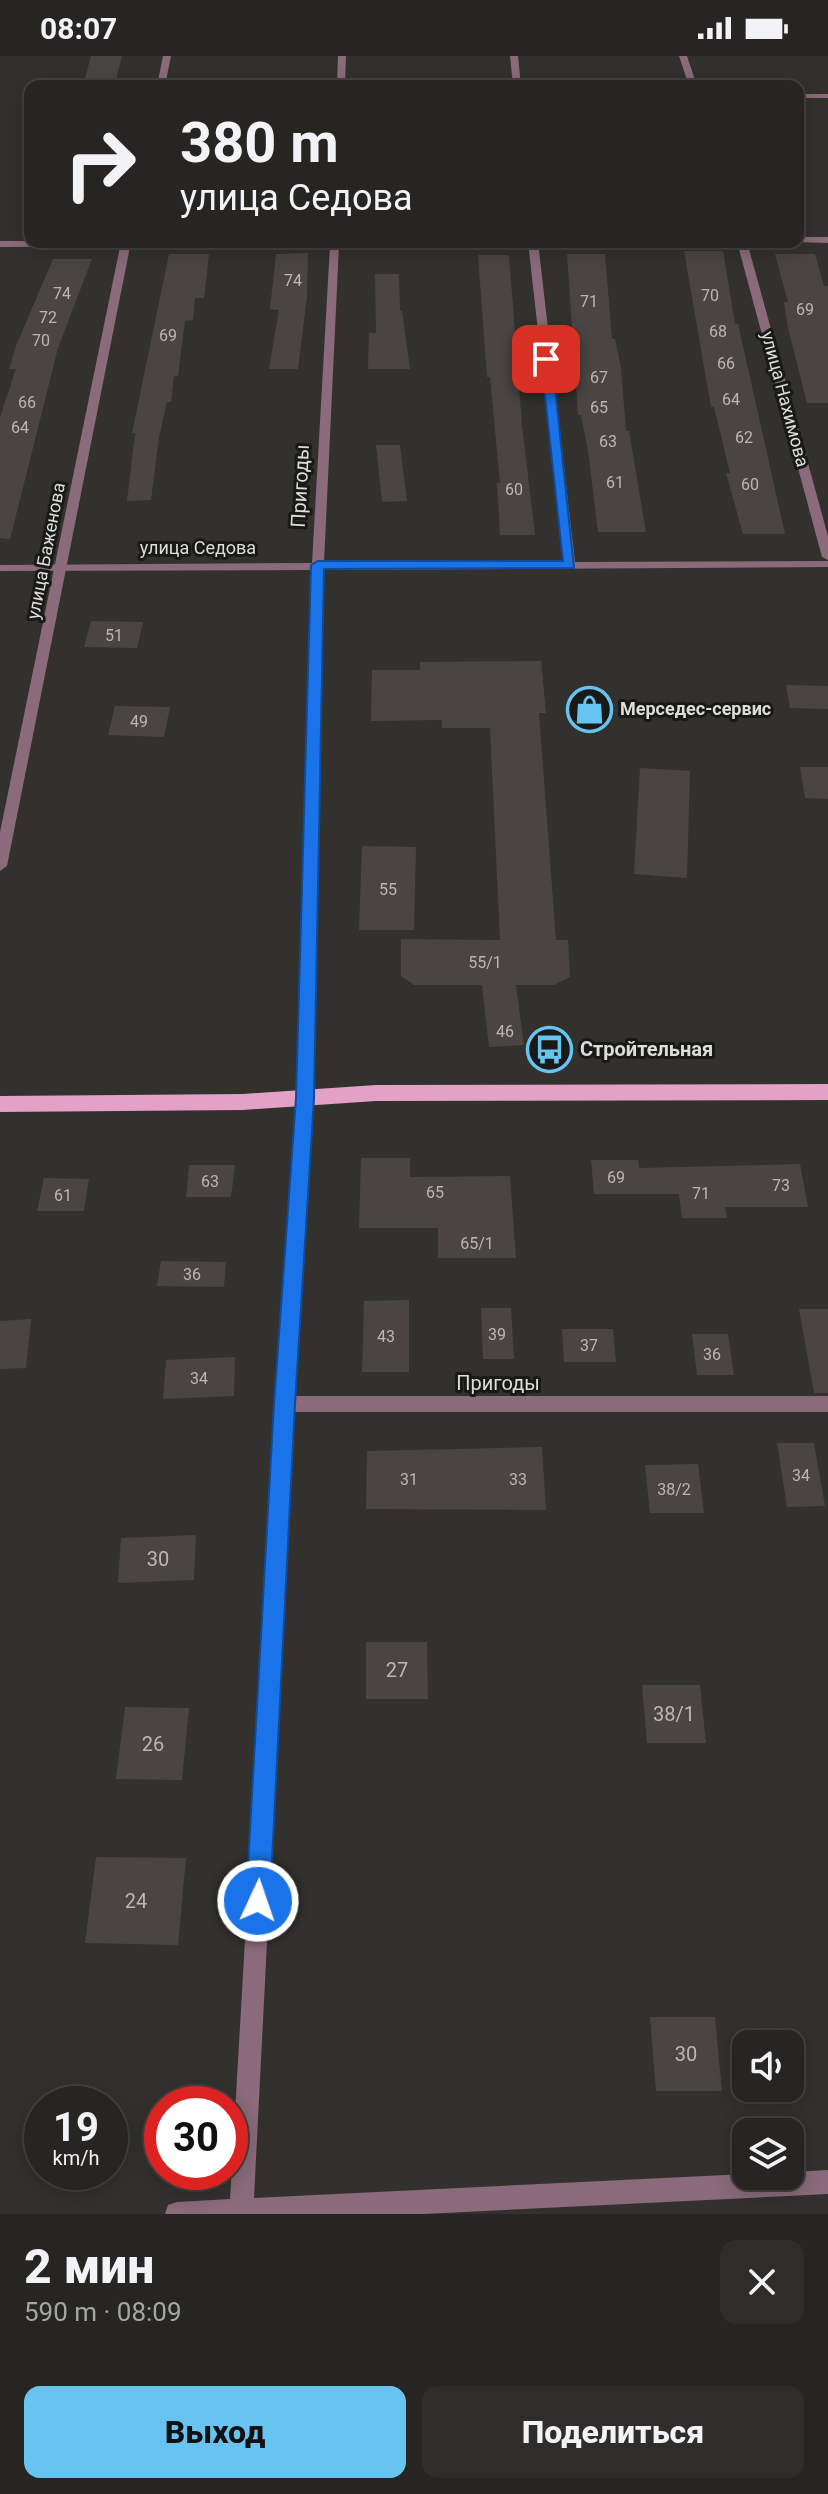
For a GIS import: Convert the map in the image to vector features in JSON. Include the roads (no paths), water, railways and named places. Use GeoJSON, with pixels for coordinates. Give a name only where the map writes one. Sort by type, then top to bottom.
{"type":"FeatureCollection","features":[{"type":"Feature","properties":{"kind":"main road"},"geometry":{"type":"LineString","coordinates":[[0,1104],[243,1102],[408,1093],[828,1094]]}},
{"type":"Feature","properties":{"kind":"street"},"geometry":{"type":"LineString","coordinates":[[162,80],[167,56]]}},
{"type":"Feature","properties":{"kind":"street"},"geometry":{"type":"LineString","coordinates":[[341,80],[342,56]]}},
{"type":"Feature","properties":{"kind":"street"},"geometry":{"type":"LineString","coordinates":[[514,56],[516,80]]}},
{"type":"Feature","properties":{"kind":"street"},"geometry":{"type":"LineString","coordinates":[[683,56],[691,80]]}},
{"type":"Feature","properties":{"kind":"street"},"geometry":{"type":"LineString","coordinates":[[804,96],[828,96]]}},
{"type":"Feature","properties":{"kind":"street"},"geometry":{"type":"LineString","coordinates":[[804,240],[828,240]]}},
{"type":"Feature","properties":{"kind":"street"},"geometry":{"type":"LineString","coordinates":[[0,244],[24,244]]}},
{"type":"Feature","properties":{"kind":"street","name":"улица Баженова"},"geometry":{"type":"LineString","coordinates":[[0,866],[125,248]]}},
{"type":"Feature","properties":{"kind":"street","name":"Пригоды"},"geometry":{"type":"LineString","coordinates":[[241,2213],[285,1404],[305,1098],[318,565],[335,248]]}},
{"type":"Feature","properties":{"kind":"street"},"geometry":{"type":"LineString","coordinates":[[534,248],[570,565]]}},
{"type":"Feature","properties":{"kind":"street","name":"улица Нахимова"},"geometry":{"type":"LineString","coordinates":[[744,248],[828,557]]}},
{"type":"Feature","properties":{"kind":"street","name":"улица Седова"},"geometry":{"type":"LineString","coordinates":[[0,568],[828,564]]}},
{"type":"Feature","properties":{"kind":"street"},"geometry":{"type":"LineString","coordinates":[[790,1092],[828,1086]]}},
{"type":"Feature","properties":{"kind":"street","name":"Пригоды"},"geometry":{"type":"LineString","coordinates":[[285,1404],[828,1404]]}},
{"type":"Feature","properties":{"kind":"street"},"geometry":{"type":"LineString","coordinates":[[177,2214],[828,2182]]}},
{"type":"Feature","properties":{"kind":"place","name":"Мерседес-сервис"},"geometry":{"type":"Point","coordinates":[589,709]}},
{"type":"Feature","properties":{"kind":"place","name":"Стройтельная"},"geometry":{"type":"Point","coordinates":[549,1049]}}]}
